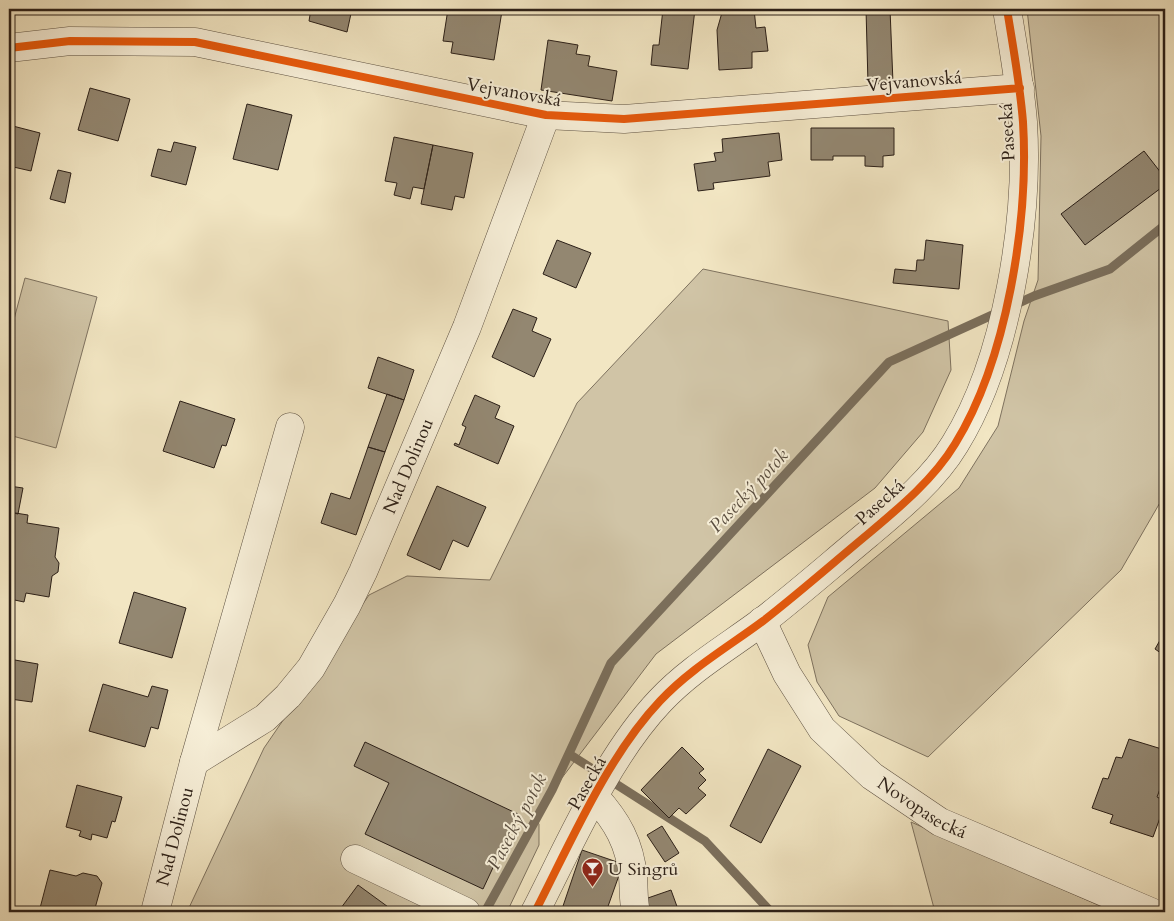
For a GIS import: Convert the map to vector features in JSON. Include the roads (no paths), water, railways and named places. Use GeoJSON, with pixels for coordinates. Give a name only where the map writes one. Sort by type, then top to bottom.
{"type":"FeatureCollection","features":[{"type":"Feature","properties":{"kind":"street","name":"Pasecká"},"geometry":{"type":"LineString","coordinates":[[535,912],[595,798],[640,726],[663,698],[680,680],[762,621],[871,531],[927,480],[942,463],[975,409],[989,374],[1005,315],[1021,216],[1024,170],[1020,88],[1007,9]]}},
{"type":"Feature","properties":{"kind":"street","name":"Vejvanovská"},"geometry":{"type":"LineString","coordinates":[[9,48],[70,41],[195,42],[546,115],[624,119],[1020,88]]}},
{"type":"Feature","properties":{"kind":"street","name":"Nad Dolinou"},"geometry":{"type":"LineString","coordinates":[[194,762],[265,718],[288,696],[310,668],[347,605],[364,572],[467,327],[546,115]]}},
{"type":"Feature","properties":{"kind":"street","name":"Nad Dolinou"},"geometry":{"type":"LineString","coordinates":[[155,912],[194,762],[290,427]]}},
{"type":"Feature","properties":{"kind":"street","name":"Novopasecká"},"geometry":{"type":"LineString","coordinates":[[762,621],[787,674],[822,729],[872,776],[940,822],[1151,912]]}},
{"type":"Feature","properties":{"kind":"street"},"geometry":{"type":"LineString","coordinates":[[595,798],[612,816],[626,841],[636,912]]}},
{"type":"Feature","properties":{"kind":"street"},"geometry":{"type":"LineString","coordinates":[[355,859],[466,912]]}},
{"type":"Feature","properties":{"kind":"waterway","name":"Pasecký potok"},"geometry":{"type":"LineString","coordinates":[[485,912],[552,790],[611,663],[889,362],[1034,296],[1110,269],[1165,225]]}},
{"type":"Feature","properties":{"kind":"waterway"},"geometry":{"type":"LineString","coordinates":[[569,754],[705,841],[771,912]]}},
{"type":"Feature","properties":{"kind":"place","name":"U Singrů"},"geometry":{"type":"Point","coordinates":[592,888]}}]}
